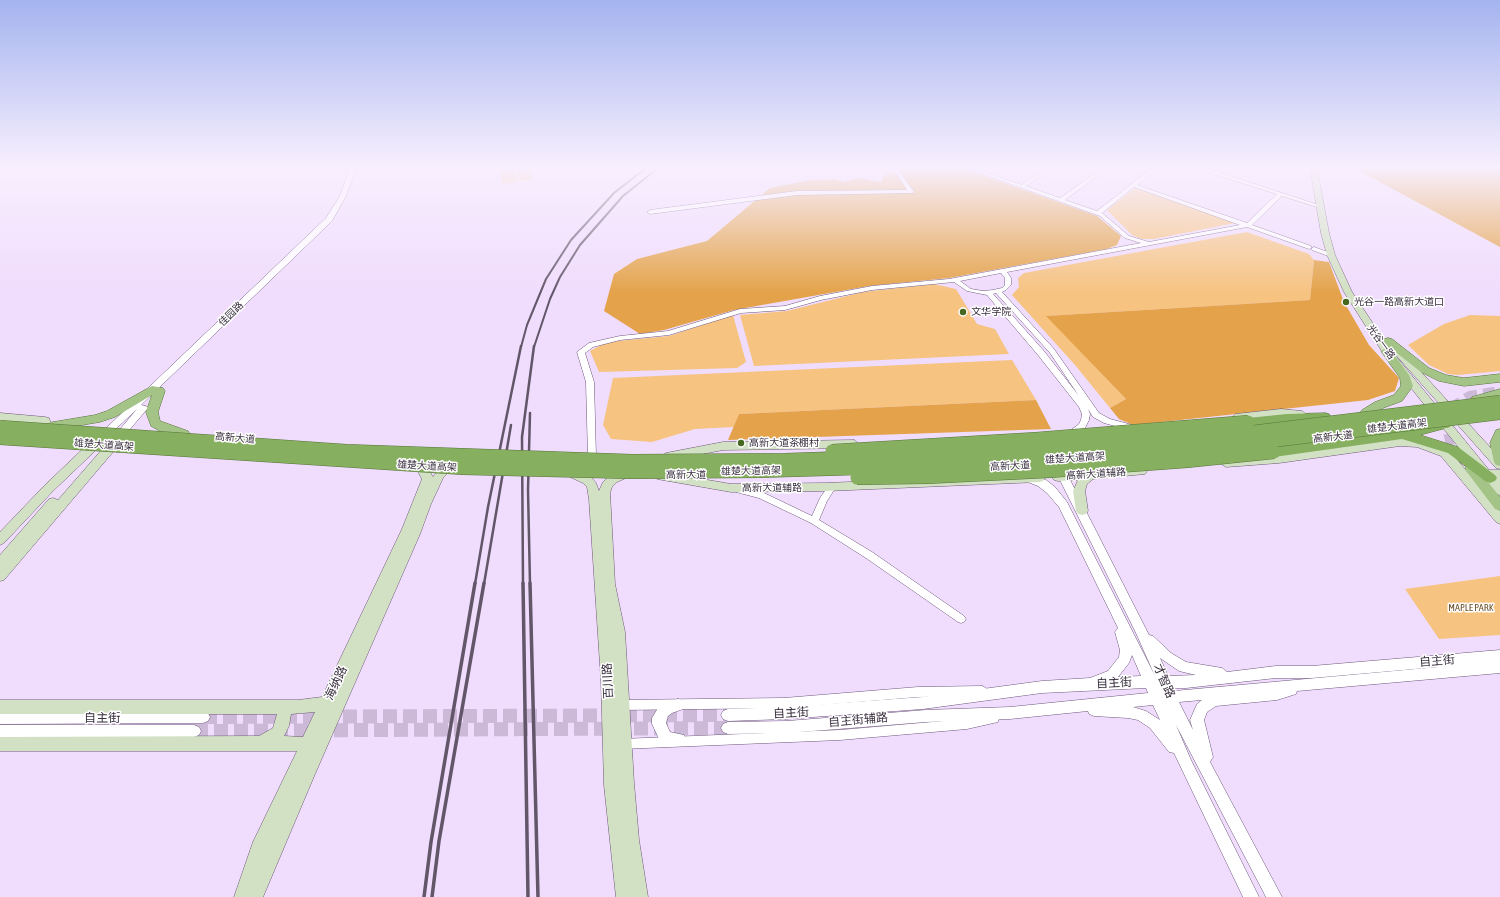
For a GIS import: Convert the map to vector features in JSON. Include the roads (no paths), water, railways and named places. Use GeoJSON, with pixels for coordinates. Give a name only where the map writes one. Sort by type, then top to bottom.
{"type":"FeatureCollection","features":[{"type":"Feature","properties":{"kind":"highway","name":"雄楚大道高架"},"geometry":{"type":"LineString","coordinates":[[0,425],[362,452],[580,460],[869,458],[1086,446],[1246,433],[1500,402]]}},
{"type":"Feature","properties":{"kind":"highway","name":"雄楚大道高架"},"geometry":{"type":"LineString","coordinates":[[0,438],[332,461],[463,468],[630,472],[759,471],[964,465],[1180,450],[1276,441],[1500,413]]}},
{"type":"Feature","properties":{"kind":"highway"},"geometry":{"type":"LineString","coordinates":[[682,460],[1036,439],[1287,418],[1325,417]]}},
{"type":"Feature","properties":{"kind":"highway"},"geometry":{"type":"LineString","coordinates":[[759,471],[825,477],[968,476],[1120,466],[1274,452],[1399,435],[1446,424]]}},
{"type":"Feature","properties":{"kind":"highway"},"geometry":{"type":"LineString","coordinates":[[1399,435],[1417,437],[1453,450],[1496,482]]}},
{"type":"Feature","properties":{"kind":"main road","name":"光谷一路"},"geometry":{"type":"LineString","coordinates":[[1320,210],[1331,255],[1348,292],[1387,346],[1416,371],[1500,465]]}},
{"type":"Feature","properties":{"kind":"main road","name":"光谷一路"},"geometry":{"type":"LineString","coordinates":[[1327,210],[1338,257],[1359,299],[1387,346],[1404,372],[1431,406],[1496,482]]}},
{"type":"Feature","properties":{"kind":"main road"},"geometry":{"type":"LineString","coordinates":[[1387,346],[1425,370],[1443,378],[1464,382],[1500,378]]}},
{"type":"Feature","properties":{"kind":"main road"},"geometry":{"type":"LineString","coordinates":[[1366,413],[1379,405],[1398,398],[1407,386],[1405,378],[1387,346]]}},
{"type":"Feature","properties":{"kind":"main road"},"geometry":{"type":"LineString","coordinates":[[1404,372],[1416,379],[1418,378],[1416,371]]}},
{"type":"Feature","properties":{"kind":"main road"},"geometry":{"type":"LineString","coordinates":[[0,417],[45,421],[47,427],[96,419],[111,414],[155,391]]}},
{"type":"Feature","properties":{"kind":"main road"},"geometry":{"type":"LineString","coordinates":[[155,391],[152,412],[155,423],[164,428],[184,434]]}},
{"type":"Feature","properties":{"kind":"main road","name":"高新大道"},"geometry":{"type":"LineString","coordinates":[[570,456],[662,458],[860,455],[1040,446],[1174,437],[1292,424],[1325,417],[1481,400],[1500,393]]}},
{"type":"Feature","properties":{"kind":"main road"},"geometry":{"type":"LineString","coordinates":[[662,458],[723,446],[964,439],[1133,428],[1281,413],[1325,417]]}},
{"type":"Feature","properties":{"kind":"main road","name":"高新大道"},"geometry":{"type":"LineString","coordinates":[[570,474],[659,475],[924,471],[1057,463],[1188,453],[1500,418]]}},
{"type":"Feature","properties":{"kind":"main road"},"geometry":{"type":"LineString","coordinates":[[1292,424],[1322,421],[1341,428],[1342,432],[1338,436]]}},
{"type":"Feature","properties":{"kind":"main road","name":"高新大道"},"geometry":{"type":"LineString","coordinates":[[0,425],[184,434],[239,438],[277,443],[469,453]]}},
{"type":"Feature","properties":{"kind":"main road"},"geometry":{"type":"LineString","coordinates":[[1500,433],[1496,443],[1500,462]]}},
{"type":"Feature","properties":{"kind":"main road"},"geometry":{"type":"LineString","coordinates":[[964,439],[1040,446]]}},
{"type":"Feature","properties":{"kind":"main road","name":"高新大道"},"geometry":{"type":"LineString","coordinates":[[0,442],[463,472]]}},
{"type":"Feature","properties":{"kind":"main road","name":"高新大道辅路"},"geometry":{"type":"LineString","coordinates":[[659,475],[731,488],[832,487],[1090,475],[1279,459],[1407,442],[1429,446],[1445,453],[1500,519]]}},
{"type":"Feature","properties":{"kind":"main road"},"geometry":{"type":"LineString","coordinates":[[266,460],[258,454],[258,450],[277,443]]}},
{"type":"Feature","properties":{"kind":"main road"},"geometry":{"type":"LineString","coordinates":[[0,540],[49,488],[91,448]]}},
{"type":"Feature","properties":{"kind":"main road"},"geometry":{"type":"LineString","coordinates":[[0,564],[86,466],[109,449]]}},
{"type":"Feature","properties":{"kind":"main road"},"geometry":{"type":"LineString","coordinates":[[0,576],[109,449]]}},
{"type":"Feature","properties":{"kind":"main road"},"geometry":{"type":"LineString","coordinates":[[1471,469],[1500,506]]}},
{"type":"Feature","properties":{"kind":"main road","name":"海纳路"},"geometry":{"type":"LineString","coordinates":[[333,703],[428,479],[423,470]]}},
{"type":"Feature","properties":{"kind":"main road","name":"海纳路"},"geometry":{"type":"LineString","coordinates":[[242,897],[259,848],[314,744],[414,534],[425,504],[439,476],[444,471]]}},
{"type":"Feature","properties":{"kind":"main road","name":"百川路"},"geometry":{"type":"LineString","coordinates":[[570,474],[586,480],[592,486],[595,498],[615,705],[617,744],[640,897]]}},
{"type":"Feature","properties":{"kind":"main road","name":"百川路"},"geometry":{"type":"LineString","coordinates":[[615,705],[618,632],[609,584],[604,493],[607,485],[613,479],[622,475]]}},
{"type":"Feature","properties":{"kind":"main road"},"geometry":{"type":"LineString","coordinates":[[1082,510],[1078,491],[1082,482],[1090,475]]}},
{"type":"Feature","properties":{"kind":"main road"},"geometry":{"type":"LineString","coordinates":[[0,707],[298,707],[333,703]]}},
{"type":"Feature","properties":{"kind":"main road"},"geometry":{"type":"LineString","coordinates":[[261,743],[278,733],[282,726],[284,713],[280,707]]}},
{"type":"Feature","properties":{"kind":"main road"},"geometry":{"type":"LineString","coordinates":[[0,744],[314,744]]}},
{"type":"Feature","properties":{"kind":"main road","name":"海纳路"},"geometry":{"type":"LineString","coordinates":[[256,897],[314,744]]}},
{"type":"Feature","properties":{"kind":"main road","name":"百川路"},"geometry":{"type":"LineString","coordinates":[[617,744],[612,785],[624,897]]}},
{"type":"Feature","properties":{"kind":"street","name":"佳园路"},"geometry":{"type":"LineString","coordinates":[[109,449],[155,391],[329,219],[335,210]]}},
{"type":"Feature","properties":{"kind":"street","name":"佳园路"},"geometry":{"type":"LineString","coordinates":[[91,448],[155,391],[338,214],[340,210]]}},
{"type":"Feature","properties":{"kind":"street"},"geometry":{"type":"LineString","coordinates":[[650,212],[667,210]]}},
{"type":"Feature","properties":{"kind":"street"},"geometry":{"type":"LineString","coordinates":[[1089,210],[1102,215],[1127,237],[1150,243]]}},
{"type":"Feature","properties":{"kind":"street"},"geometry":{"type":"LineString","coordinates":[[1098,213],[1102,210]]}},
{"type":"Feature","properties":{"kind":"street"},"geometry":{"type":"LineString","coordinates":[[1204,210],[1331,255]]}},
{"type":"Feature","properties":{"kind":"street"},"geometry":{"type":"LineString","coordinates":[[592,457],[590,382],[581,352],[591,344],[620,338],[670,333],[740,311],[785,308],[820,298],[872,288],[955,280],[1248,225],[1264,210]]}},
{"type":"Feature","properties":{"kind":"street"},"geometry":{"type":"LineString","coordinates":[[1121,249],[1127,237]]}},
{"type":"Feature","properties":{"kind":"street"},"geometry":{"type":"LineString","coordinates":[[955,280],[969,290],[989,293],[1006,287],[1009,282],[1003,271]]}},
{"type":"Feature","properties":{"kind":"street"},"geometry":{"type":"LineString","coordinates":[[998,291],[1052,351],[1096,415],[1107,421],[1133,428]]}},
{"type":"Feature","properties":{"kind":"street"},"geometry":{"type":"LineString","coordinates":[[989,293],[1083,406],[1086,414],[1085,420],[1082,426],[1074,432]]}},
{"type":"Feature","properties":{"kind":"street","name":"才智路"},"geometry":{"type":"LineString","coordinates":[[1057,463],[1082,510],[1142,632],[1164,682],[1164,697],[1186,765],[1251,897]]}},
{"type":"Feature","properties":{"kind":"street","name":"才智路"},"geometry":{"type":"LineString","coordinates":[[1029,478],[1042,484],[1059,499],[1150,682],[1164,697],[1181,720],[1210,773],[1251,856],[1274,897]]}},
{"type":"Feature","properties":{"kind":"street"},"geometry":{"type":"LineString","coordinates":[[814,521],[823,500],[832,487]]}},
{"type":"Feature","properties":{"kind":"street"},"geometry":{"type":"LineString","coordinates":[[731,488],[761,495],[814,521],[869,555],[962,619]]}},
{"type":"Feature","properties":{"kind":"street"},"geometry":{"type":"LineString","coordinates":[[1083,685],[1112,675],[1125,659],[1126,650],[1116,613]]}},
{"type":"Feature","properties":{"kind":"street"},"geometry":{"type":"LineString","coordinates":[[1142,632],[1158,650],[1183,667],[1236,676]]}},
{"type":"Feature","properties":{"kind":"street","name":"自主街"},"geometry":{"type":"LineString","coordinates":[[1500,656],[1312,672],[1276,672],[1186,682],[1083,685],[1003,692],[961,699],[923,703],[785,714],[728,722],[794,726],[926,716],[1010,714],[1164,697],[1500,667]]}},
{"type":"Feature","properties":{"kind":"street"},"geometry":{"type":"LineString","coordinates":[[1210,773],[1197,720],[1202,708],[1213,700],[1277,694],[1320,683]]}},
{"type":"Feature","properties":{"kind":"street"},"geometry":{"type":"LineString","coordinates":[[615,705],[784,703],[958,690],[1003,692]]}},
{"type":"Feature","properties":{"kind":"street"},"geometry":{"type":"LineString","coordinates":[[678,705],[668,708],[663,712],[659,718],[659,724],[666,738],[679,740]]}},
{"type":"Feature","properties":{"kind":"street"},"geometry":{"type":"LineString","coordinates":[[1066,709],[1128,712],[1141,716],[1155,724],[1164,733],[1186,765]]}},
{"type":"Feature","properties":{"kind":"street","name":"自主街辅路"},"geometry":{"type":"LineString","coordinates":[[617,744],[679,740],[796,738],[967,724],[1010,714]]}},
{"type":"Feature","properties":{"kind":"street","name":"自主街"},"geometry":{"type":"LineString","coordinates":[[0,718],[203,717]]}},
{"type":"Feature","properties":{"kind":"street","name":"自主街"},"geometry":{"type":"LineString","coordinates":[[0,731],[194,731]]}},
{"type":"Feature","properties":{"kind":"tunnel"},"geometry":{"type":"LineString","coordinates":[[1464,459],[1451,440],[1448,428],[1449,418],[1454,407],[1470,397],[1500,392]]}},
{"type":"Feature","properties":{"kind":"tunnel"},"geometry":{"type":"LineString","coordinates":[[203,717],[728,715]]}},
{"type":"Feature","properties":{"kind":"tunnel"},"geometry":{"type":"LineString","coordinates":[[194,731],[728,728]]}},
{"type":"Feature","properties":{"kind":"railway"},"geometry":{"type":"LineString","coordinates":[[521,347],[527,325],[546,279],[571,240],[599,210]]}},
{"type":"Feature","properties":{"kind":"railway"},"geometry":{"type":"LineString","coordinates":[[534,347],[550,299],[560,277],[580,245],[611,210]]}},
{"type":"Feature","properties":{"kind":"railway"},"geometry":{"type":"LineString","coordinates":[[475,584],[488,507],[521,346]]}},
{"type":"Feature","properties":{"kind":"railway"},"geometry":{"type":"LineString","coordinates":[[523,584],[522,437],[534,346]]}},
{"type":"Feature","properties":{"kind":"railway"},"geometry":{"type":"LineString","coordinates":[[530,413],[528,490],[530,584]]}},
{"type":"Feature","properties":{"kind":"railway"},"geometry":{"type":"LineString","coordinates":[[484,584],[511,425]]}},
{"type":"Feature","properties":{"kind":"railway"},"geometry":{"type":"LineString","coordinates":[[424,897],[431,842],[475,583]]}},
{"type":"Feature","properties":{"kind":"railway"},"geometry":{"type":"LineString","coordinates":[[432,897],[439,841],[484,583]]}},
{"type":"Feature","properties":{"kind":"railway"},"geometry":{"type":"LineString","coordinates":[[523,583],[528,897]]}},
{"type":"Feature","properties":{"kind":"railway"},"geometry":{"type":"LineString","coordinates":[[530,583],[538,897]]}},
{"type":"Feature","properties":{"kind":"place","name":"光谷一路高新大道口"},"geometry":{"type":"Point","coordinates":[1346,302]}},
{"type":"Feature","properties":{"kind":"place","name":"文华学院"},"geometry":{"type":"Point","coordinates":[963,312]}},
{"type":"Feature","properties":{"kind":"place","name":"高新大道茶棚村"},"geometry":{"type":"Point","coordinates":[741,443]}},
{"type":"Feature","properties":{"kind":"park label","name":"MAPLE PARK"},"geometry":{"type":"Point","coordinates":[1471,608]}}]}
